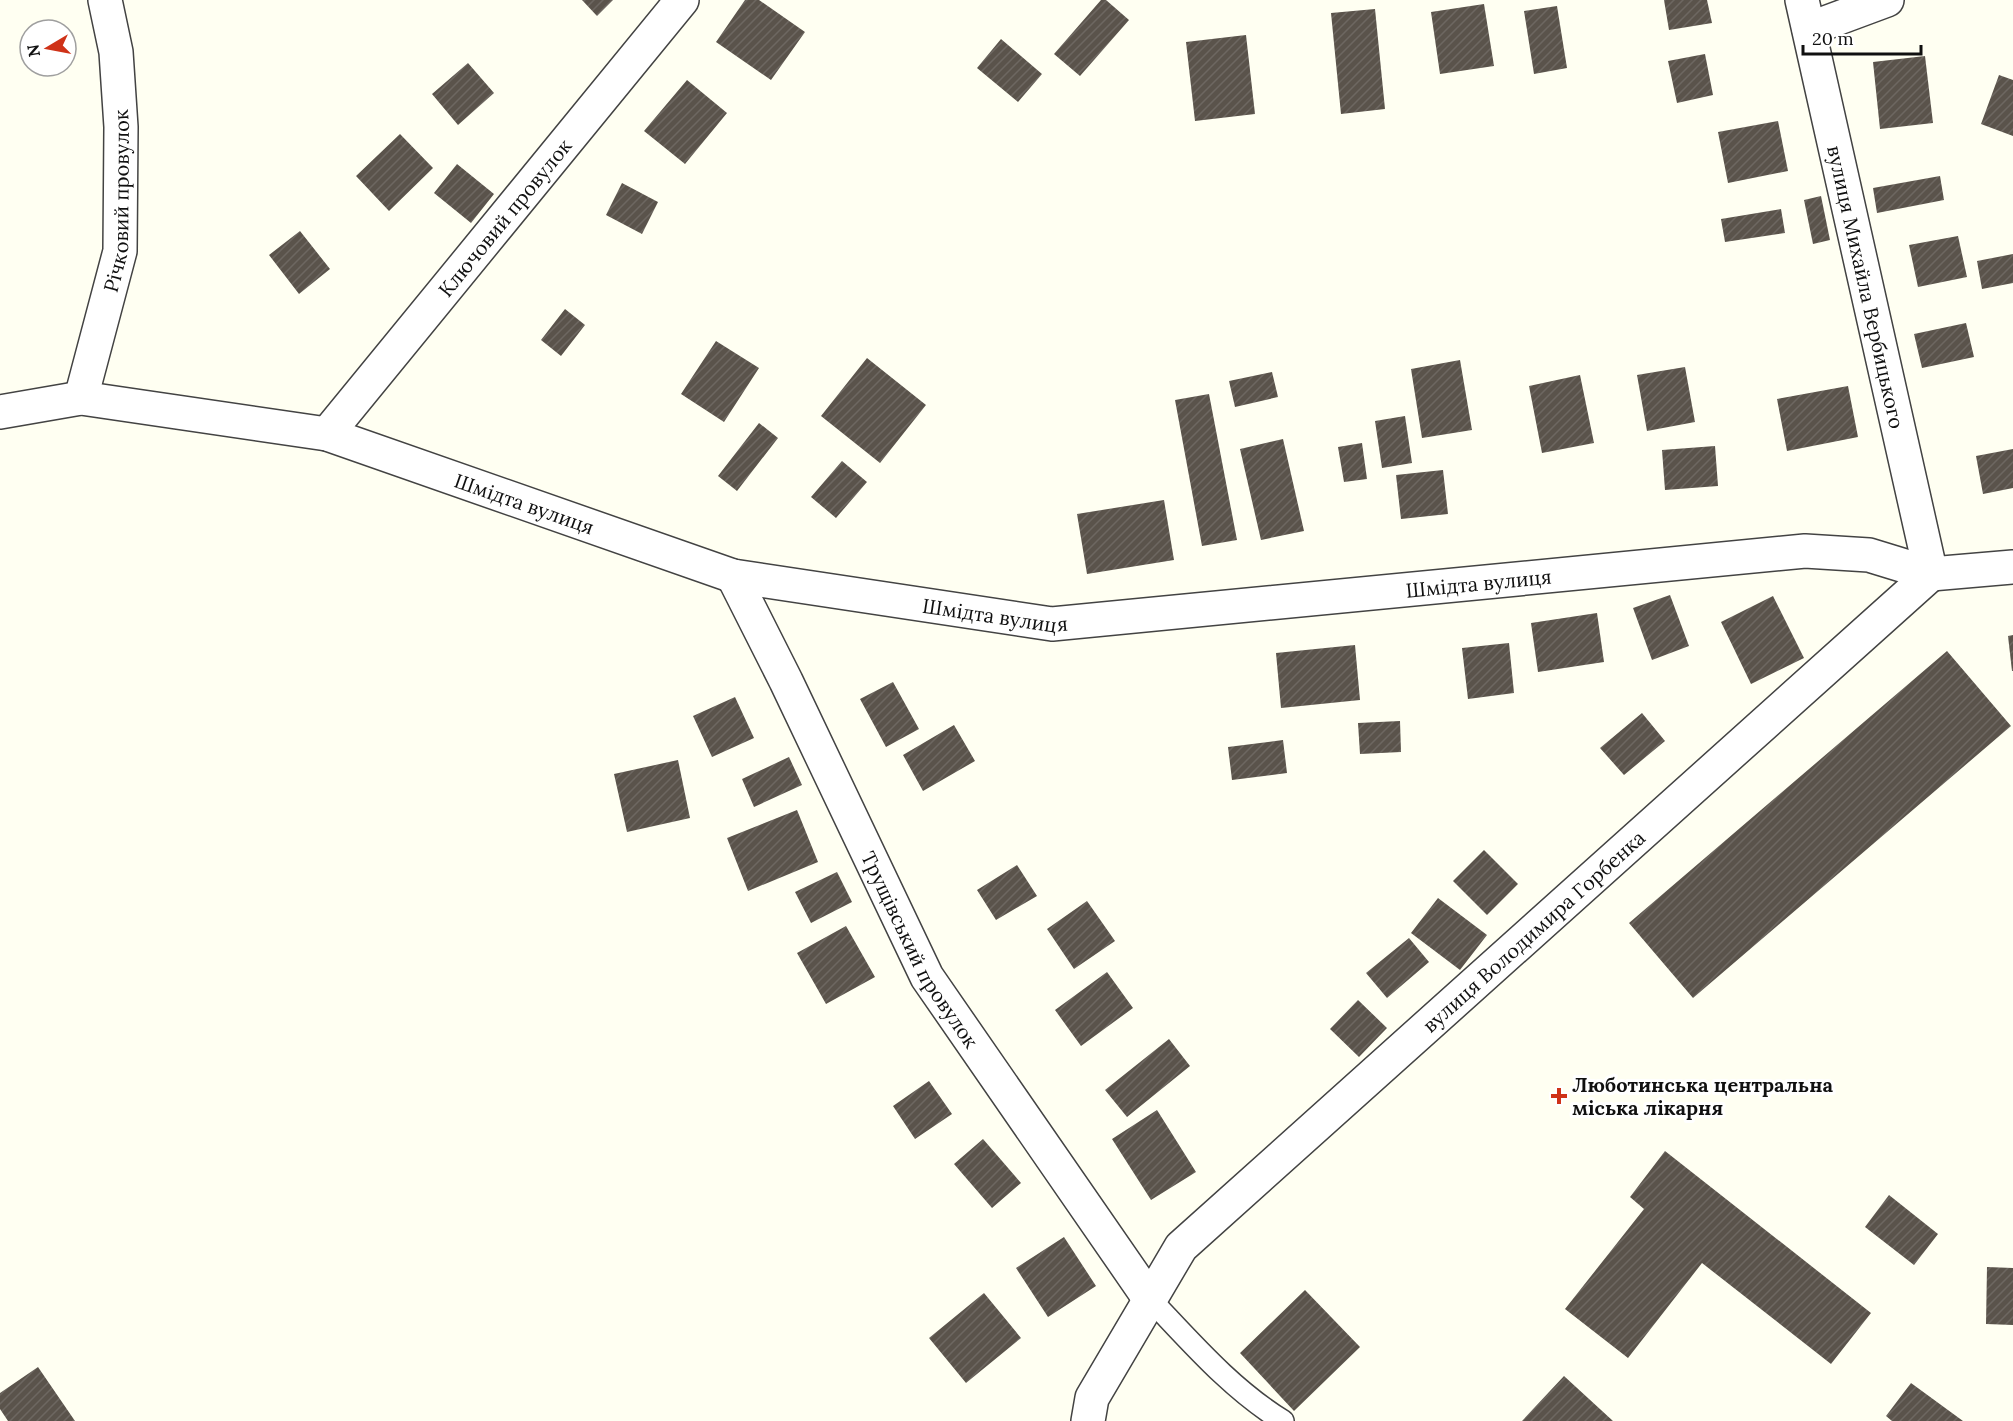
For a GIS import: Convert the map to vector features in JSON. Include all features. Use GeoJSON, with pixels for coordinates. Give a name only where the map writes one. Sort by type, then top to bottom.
{"type":"FeatureCollection","features":[{"type":"Feature","properties":{"kind":"street","name":"Річковий провулок"},"geometry":{"type":"LineString","coordinates":[[81,398],[120,251],[122,127],[116,52],[105,0]]}},
{"type":"Feature","properties":{"kind":"street","name":"Ключовий провулок"},"geometry":{"type":"LineString","coordinates":[[327,434],[682,0]]}},
{"type":"Feature","properties":{"kind":"street"},"geometry":{"type":"LineString","coordinates":[[1805,15],[1887,0]]}},
{"type":"Feature","properties":{"kind":"street","name":"вулиця Михайла Вербицького"},"geometry":{"type":"LineString","coordinates":[[1805,15],[1931,574]]}},
{"type":"Feature","properties":{"kind":"street","name":"Шмідта вулиця"},"geometry":{"type":"LineString","coordinates":[[0,412],[81,398],[327,434],[733,576],[1052,624],[1805,551],[1869,555],[1931,574],[2013,567]]}},
{"type":"Feature","properties":{"kind":"street","name":"вулиця Володимира Горбенка"},"geometry":{"type":"LineString","coordinates":[[1088,1421],[1092,1398],[1181,1247],[1931,574]]}},
{"type":"Feature","properties":{"kind":"street","name":"Трущівський провулок"},"geometry":{"type":"LineString","coordinates":[[733,576],[791,691],[927,977],[1149,1298]]}},
{"type":"Feature","properties":{"kind":"lane"},"geometry":{"type":"LineString","coordinates":[[1149,1298],[1208,1360],[1266,1415],[1283,1421]]}},
{"type":"Feature","properties":{"kind":"building"},"geometry":{"type":"Polygon","coordinates":[[[582,0],[613,0],[597,16],[582,0]]]}},
{"type":"Feature","properties":{"kind":"building"},"geometry":{"type":"Polygon","coordinates":[[[745,0],[759,0],[805,32],[771,80],[716,42],[745,0]]]}},
{"type":"Feature","properties":{"kind":"building"},"geometry":{"type":"Polygon","coordinates":[[[1101,0],[1106,0],[1129,20],[1080,76],[1054,54],[1101,0]]]}},
{"type":"Feature","properties":{"kind":"building"},"geometry":{"type":"Polygon","coordinates":[[[1664,0],[1707,0],[1712,23],[1669,30],[1664,0]]]}},
{"type":"Feature","properties":{"kind":"building"},"geometry":{"type":"Polygon","coordinates":[[[1484,4],[1494,66],[1440,74],[1431,12],[1484,4]]]}},
{"type":"Feature","properties":{"kind":"building"},"geometry":{"type":"Polygon","coordinates":[[[1557,6],[1567,68],[1534,74],[1524,11],[1557,6]]]}},
{"type":"Feature","properties":{"kind":"building"},"geometry":{"type":"Polygon","coordinates":[[[1375,9],[1385,109],[1341,114],[1331,13],[1375,9]]]}},
{"type":"Feature","properties":{"kind":"building"},"geometry":{"type":"Polygon","coordinates":[[[1246,35],[1255,114],[1195,121],[1186,42],[1246,35]]]}},
{"type":"Feature","properties":{"kind":"building"},"geometry":{"type":"Polygon","coordinates":[[[1001,39],[1042,74],[1018,102],[977,68],[1001,39]]]}},
{"type":"Feature","properties":{"kind":"building"},"geometry":{"type":"Polygon","coordinates":[[[1705,54],[1713,95],[1677,103],[1668,61],[1705,54]]]}},
{"type":"Feature","properties":{"kind":"building"},"geometry":{"type":"Polygon","coordinates":[[[1925,56],[1933,123],[1880,129],[1873,62],[1925,56]]]}},
{"type":"Feature","properties":{"kind":"building"},"geometry":{"type":"Polygon","coordinates":[[[468,63],[494,93],[458,125],[432,94],[468,63]]]}},
{"type":"Feature","properties":{"kind":"building"},"geometry":{"type":"Polygon","coordinates":[[[1999,75],[2013,80],[2013,136],[1981,124],[1999,75]]]}},
{"type":"Feature","properties":{"kind":"building"},"geometry":{"type":"Polygon","coordinates":[[[687,80],[727,113],[685,164],[644,131],[687,80]]]}},
{"type":"Feature","properties":{"kind":"building"},"geometry":{"type":"Polygon","coordinates":[[[1778,121],[1788,171],[1728,183],[1718,132],[1778,121]]]}},
{"type":"Feature","properties":{"kind":"building"},"geometry":{"type":"Polygon","coordinates":[[[400,134],[433,168],[389,211],[356,176],[400,134]]]}},
{"type":"Feature","properties":{"kind":"building"},"geometry":{"type":"Polygon","coordinates":[[[457,164],[494,194],[471,223],[434,193],[457,164]]]}},
{"type":"Feature","properties":{"kind":"building"},"geometry":{"type":"Polygon","coordinates":[[[1940,176],[1944,200],[1877,213],[1873,188],[1940,176]]]}},
{"type":"Feature","properties":{"kind":"building"},"geometry":{"type":"Polygon","coordinates":[[[622,183],[658,202],[642,234],[606,215],[622,183]]]}},
{"type":"Feature","properties":{"kind":"building"},"geometry":{"type":"Polygon","coordinates":[[[1821,196],[1830,240],[1813,244],[1804,200],[1821,196]]]}},
{"type":"Feature","properties":{"kind":"building"},"geometry":{"type":"Polygon","coordinates":[[[1781,209],[1785,233],[1725,242],[1721,219],[1781,209]]]}},
{"type":"Feature","properties":{"kind":"building"},"geometry":{"type":"Polygon","coordinates":[[[300,231],[330,269],[299,294],[269,255],[300,231]]]}},
{"type":"Feature","properties":{"kind":"building"},"geometry":{"type":"Polygon","coordinates":[[[1958,236],[1967,277],[1918,287],[1909,245],[1958,236]]]}},
{"type":"Feature","properties":{"kind":"building"},"geometry":{"type":"Polygon","coordinates":[[[2013,254],[2013,283],[1982,289],[1977,261],[2013,254]]]}},
{"type":"Feature","properties":{"kind":"building"},"geometry":{"type":"Polygon","coordinates":[[[565,309],[585,325],[561,356],[541,340],[565,309]]]}},
{"type":"Feature","properties":{"kind":"building"},"geometry":{"type":"Polygon","coordinates":[[[1966,323],[1974,357],[1922,368],[1914,334],[1966,323]]]}},
{"type":"Feature","properties":{"kind":"building"},"geometry":{"type":"Polygon","coordinates":[[[716,341],[759,368],[724,422],[681,394],[716,341]]]}},
{"type":"Feature","properties":{"kind":"building"},"geometry":{"type":"Polygon","coordinates":[[[867,358],[926,405],[880,463],[821,416],[867,358]]]}},
{"type":"Feature","properties":{"kind":"building"},"geometry":{"type":"Polygon","coordinates":[[[1460,360],[1472,430],[1422,438],[1411,369],[1460,360]]]}},
{"type":"Feature","properties":{"kind":"building"},"geometry":{"type":"Polygon","coordinates":[[[1685,367],[1695,422],[1647,431],[1637,375],[1685,367]]]}},
{"type":"Feature","properties":{"kind":"building"},"geometry":{"type":"Polygon","coordinates":[[[1272,372],[1278,397],[1235,407],[1229,381],[1272,372]]]}},
{"type":"Feature","properties":{"kind":"building"},"geometry":{"type":"Polygon","coordinates":[[[1580,375],[1594,443],[1542,453],[1529,386],[1580,375]]]}},
{"type":"Feature","properties":{"kind":"building"},"geometry":{"type":"Polygon","coordinates":[[[1848,386],[1858,437],[1787,451],[1777,399],[1848,386]]]}},
{"type":"Feature","properties":{"kind":"building"},"geometry":{"type":"Polygon","coordinates":[[[1209,394],[1237,540],[1202,546],[1175,400],[1209,394]]]}},
{"type":"Feature","properties":{"kind":"building"},"geometry":{"type":"Polygon","coordinates":[[[1405,416],[1412,463],[1382,468],[1375,421],[1405,416]]]}},
{"type":"Feature","properties":{"kind":"building"},"geometry":{"type":"Polygon","coordinates":[[[759,423],[778,438],[737,491],[718,476],[759,423]]]}},
{"type":"Feature","properties":{"kind":"building"},"geometry":{"type":"Polygon","coordinates":[[[1283,439],[1304,531],[1261,540],[1240,449],[1283,439]]]}},
{"type":"Feature","properties":{"kind":"building"},"geometry":{"type":"Polygon","coordinates":[[[1362,443],[1367,479],[1344,482],[1338,447],[1362,443]]]}},
{"type":"Feature","properties":{"kind":"building"},"geometry":{"type":"Polygon","coordinates":[[[1715,446],[1718,486],[1665,490],[1662,450],[1715,446]]]}},
{"type":"Feature","properties":{"kind":"building"},"geometry":{"type":"Polygon","coordinates":[[[2013,449],[2013,488],[1983,494],[1976,456],[2013,449]]]}},
{"type":"Feature","properties":{"kind":"building"},"geometry":{"type":"Polygon","coordinates":[[[842,461],[867,482],[836,518],[811,497],[842,461]]]}},
{"type":"Feature","properties":{"kind":"building"},"geometry":{"type":"Polygon","coordinates":[[[1443,470],[1448,514],[1401,519],[1396,475],[1443,470]]]}},
{"type":"Feature","properties":{"kind":"building"},"geometry":{"type":"Polygon","coordinates":[[[1164,500],[1174,560],[1087,574],[1077,514],[1164,500]]]}},
{"type":"Feature","properties":{"kind":"building"},"geometry":{"type":"Polygon","coordinates":[[[1670,595],[1689,646],[1652,660],[1633,608],[1670,595]]]}},
{"type":"Feature","properties":{"kind":"building"},"geometry":{"type":"Polygon","coordinates":[[[1773,596],[1804,658],[1751,684],[1721,622],[1773,596]]]}},
{"type":"Feature","properties":{"kind":"building"},"geometry":{"type":"Polygon","coordinates":[[[1597,613],[1604,662],[1538,672],[1531,623],[1597,613]]]}},
{"type":"Feature","properties":{"kind":"building"},"geometry":{"type":"Polygon","coordinates":[[[2013,635],[2013,671],[2012,671],[2008,636],[2013,635]]]}},
{"type":"Feature","properties":{"kind":"building"},"geometry":{"type":"Polygon","coordinates":[[[1509,643],[1514,693],[1468,699],[1462,648],[1509,643]]]}},
{"type":"Feature","properties":{"kind":"building"},"geometry":{"type":"Polygon","coordinates":[[[1355,645],[1360,700],[1281,708],[1276,653],[1355,645]]]}},
{"type":"Feature","properties":{"kind":"building"},"geometry":{"type":"Polygon","coordinates":[[[1947,651],[2011,726],[1693,998],[1629,923],[1947,651]]]}},
{"type":"Feature","properties":{"kind":"building"},"geometry":{"type":"Polygon","coordinates":[[[893,682],[919,729],[886,747],[860,699],[893,682]]]}},
{"type":"Feature","properties":{"kind":"building"},"geometry":{"type":"Polygon","coordinates":[[[735,697],[754,738],[712,757],[693,716],[735,697]]]}},
{"type":"Feature","properties":{"kind":"building"},"geometry":{"type":"Polygon","coordinates":[[[1642,713],[1665,741],[1624,775],[1600,748],[1642,713]]]}},
{"type":"Feature","properties":{"kind":"building"},"geometry":{"type":"Polygon","coordinates":[[[1400,721],[1401,752],[1360,754],[1358,723],[1400,721]]]}},
{"type":"Feature","properties":{"kind":"building"},"geometry":{"type":"Polygon","coordinates":[[[954,725],[975,761],[923,791],[903,755],[954,725]]]}},
{"type":"Feature","properties":{"kind":"building"},"geometry":{"type":"Polygon","coordinates":[[[1283,740],[1287,773],[1232,780],[1228,747],[1283,740]]]}},
{"type":"Feature","properties":{"kind":"building"},"geometry":{"type":"Polygon","coordinates":[[[789,757],[802,785],[754,807],[742,779],[789,757]]]}},
{"type":"Feature","properties":{"kind":"building"},"geometry":{"type":"Polygon","coordinates":[[[678,760],[690,818],[627,832],[614,774],[678,760]]]}},
{"type":"Feature","properties":{"kind":"building"},"geometry":{"type":"Polygon","coordinates":[[[797,810],[818,862],[748,891],[727,838],[797,810]]]}},
{"type":"Feature","properties":{"kind":"building"},"geometry":{"type":"Polygon","coordinates":[[[1484,850],[1518,884],[1487,915],[1453,881],[1484,850]]]}},
{"type":"Feature","properties":{"kind":"building"},"geometry":{"type":"Polygon","coordinates":[[[1017,865],[1037,896],[996,920],[977,890],[1017,865]]]}},
{"type":"Feature","properties":{"kind":"building"},"geometry":{"type":"Polygon","coordinates":[[[837,872],[852,902],[811,923],[795,892],[837,872]]]}},
{"type":"Feature","properties":{"kind":"building"},"geometry":{"type":"Polygon","coordinates":[[[1438,898],[1487,935],[1460,970],[1411,933],[1438,898]]]}},
{"type":"Feature","properties":{"kind":"building"},"geometry":{"type":"Polygon","coordinates":[[[1087,901],[1115,941],[1074,969],[1047,929],[1087,901]]]}},
{"type":"Feature","properties":{"kind":"building"},"geometry":{"type":"Polygon","coordinates":[[[846,926],[875,977],[826,1004],[797,953],[846,926]]]}},
{"type":"Feature","properties":{"kind":"building"},"geometry":{"type":"Polygon","coordinates":[[[1409,938],[1429,962],[1387,998],[1366,973],[1409,938]]]}},
{"type":"Feature","properties":{"kind":"building"},"geometry":{"type":"Polygon","coordinates":[[[1107,972],[1133,1008],[1081,1046],[1055,1010],[1107,972]]]}},
{"type":"Feature","properties":{"kind":"building"},"geometry":{"type":"Polygon","coordinates":[[[1358,1000],[1387,1028],[1359,1057],[1330,1029],[1358,1000]]]}},
{"type":"Feature","properties":{"kind":"building"},"geometry":{"type":"Polygon","coordinates":[[[1169,1039],[1190,1066],[1127,1117],[1105,1090],[1169,1039]]]}},
{"type":"Feature","properties":{"kind":"building"},"geometry":{"type":"Polygon","coordinates":[[[929,1081],[952,1114],[915,1139],[893,1106],[929,1081]]]}},
{"type":"Feature","properties":{"kind":"building"},"geometry":{"type":"Polygon","coordinates":[[[1157,1110],[1196,1172],[1151,1200],[1112,1139],[1157,1110]]]}},
{"type":"Feature","properties":{"kind":"building"},"geometry":{"type":"Polygon","coordinates":[[[983,1139],[1021,1183],[992,1208],[954,1164],[983,1139]]]}},
{"type":"Feature","properties":{"kind":"building"},"geometry":{"type":"Polygon","coordinates":[[[1665,1151],[1871,1313],[1831,1364],[1702,1263],[1628,1358],[1565,1309],[1644,1209],[1630,1197],[1665,1151]]]}},
{"type":"Feature","properties":{"kind":"building"},"geometry":{"type":"Polygon","coordinates":[[[1889,1195],[1938,1234],[1914,1265],[1865,1227],[1889,1195]]]}},
{"type":"Feature","properties":{"kind":"building"},"geometry":{"type":"Polygon","coordinates":[[[1064,1237],[1096,1286],[1048,1317],[1016,1268],[1064,1237]]]}},
{"type":"Feature","properties":{"kind":"building"},"geometry":{"type":"Polygon","coordinates":[[[1987,1267],[2013,1268],[2013,1325],[1986,1324],[1987,1267]]]}},
{"type":"Feature","properties":{"kind":"building"},"geometry":{"type":"Polygon","coordinates":[[[1305,1290],[1360,1347],[1294,1411],[1240,1353],[1305,1290]]]}},
{"type":"Feature","properties":{"kind":"building"},"geometry":{"type":"Polygon","coordinates":[[[984,1293],[1021,1338],[966,1383],[929,1338],[984,1293]]]}},
{"type":"Feature","properties":{"kind":"building"},"geometry":{"type":"Polygon","coordinates":[[[38,1367],[75,1421],[8,1421],[0,1409],[0,1393],[38,1367]]]}},
{"type":"Feature","properties":{"kind":"building"},"geometry":{"type":"Polygon","coordinates":[[[1564,1376],[1613,1421],[1522,1421],[1564,1376]]]}},
{"type":"Feature","properties":{"kind":"building"},"geometry":{"type":"Polygon","coordinates":[[[1911,1383],[1963,1421],[1892,1421],[1886,1416],[1911,1383]]]}},
{"type":"Feature","properties":{"kind":"place","name":"Люботинська центральна міська лікарня"},"geometry":{"type":"Point","coordinates":[1559,1096]}}]}
